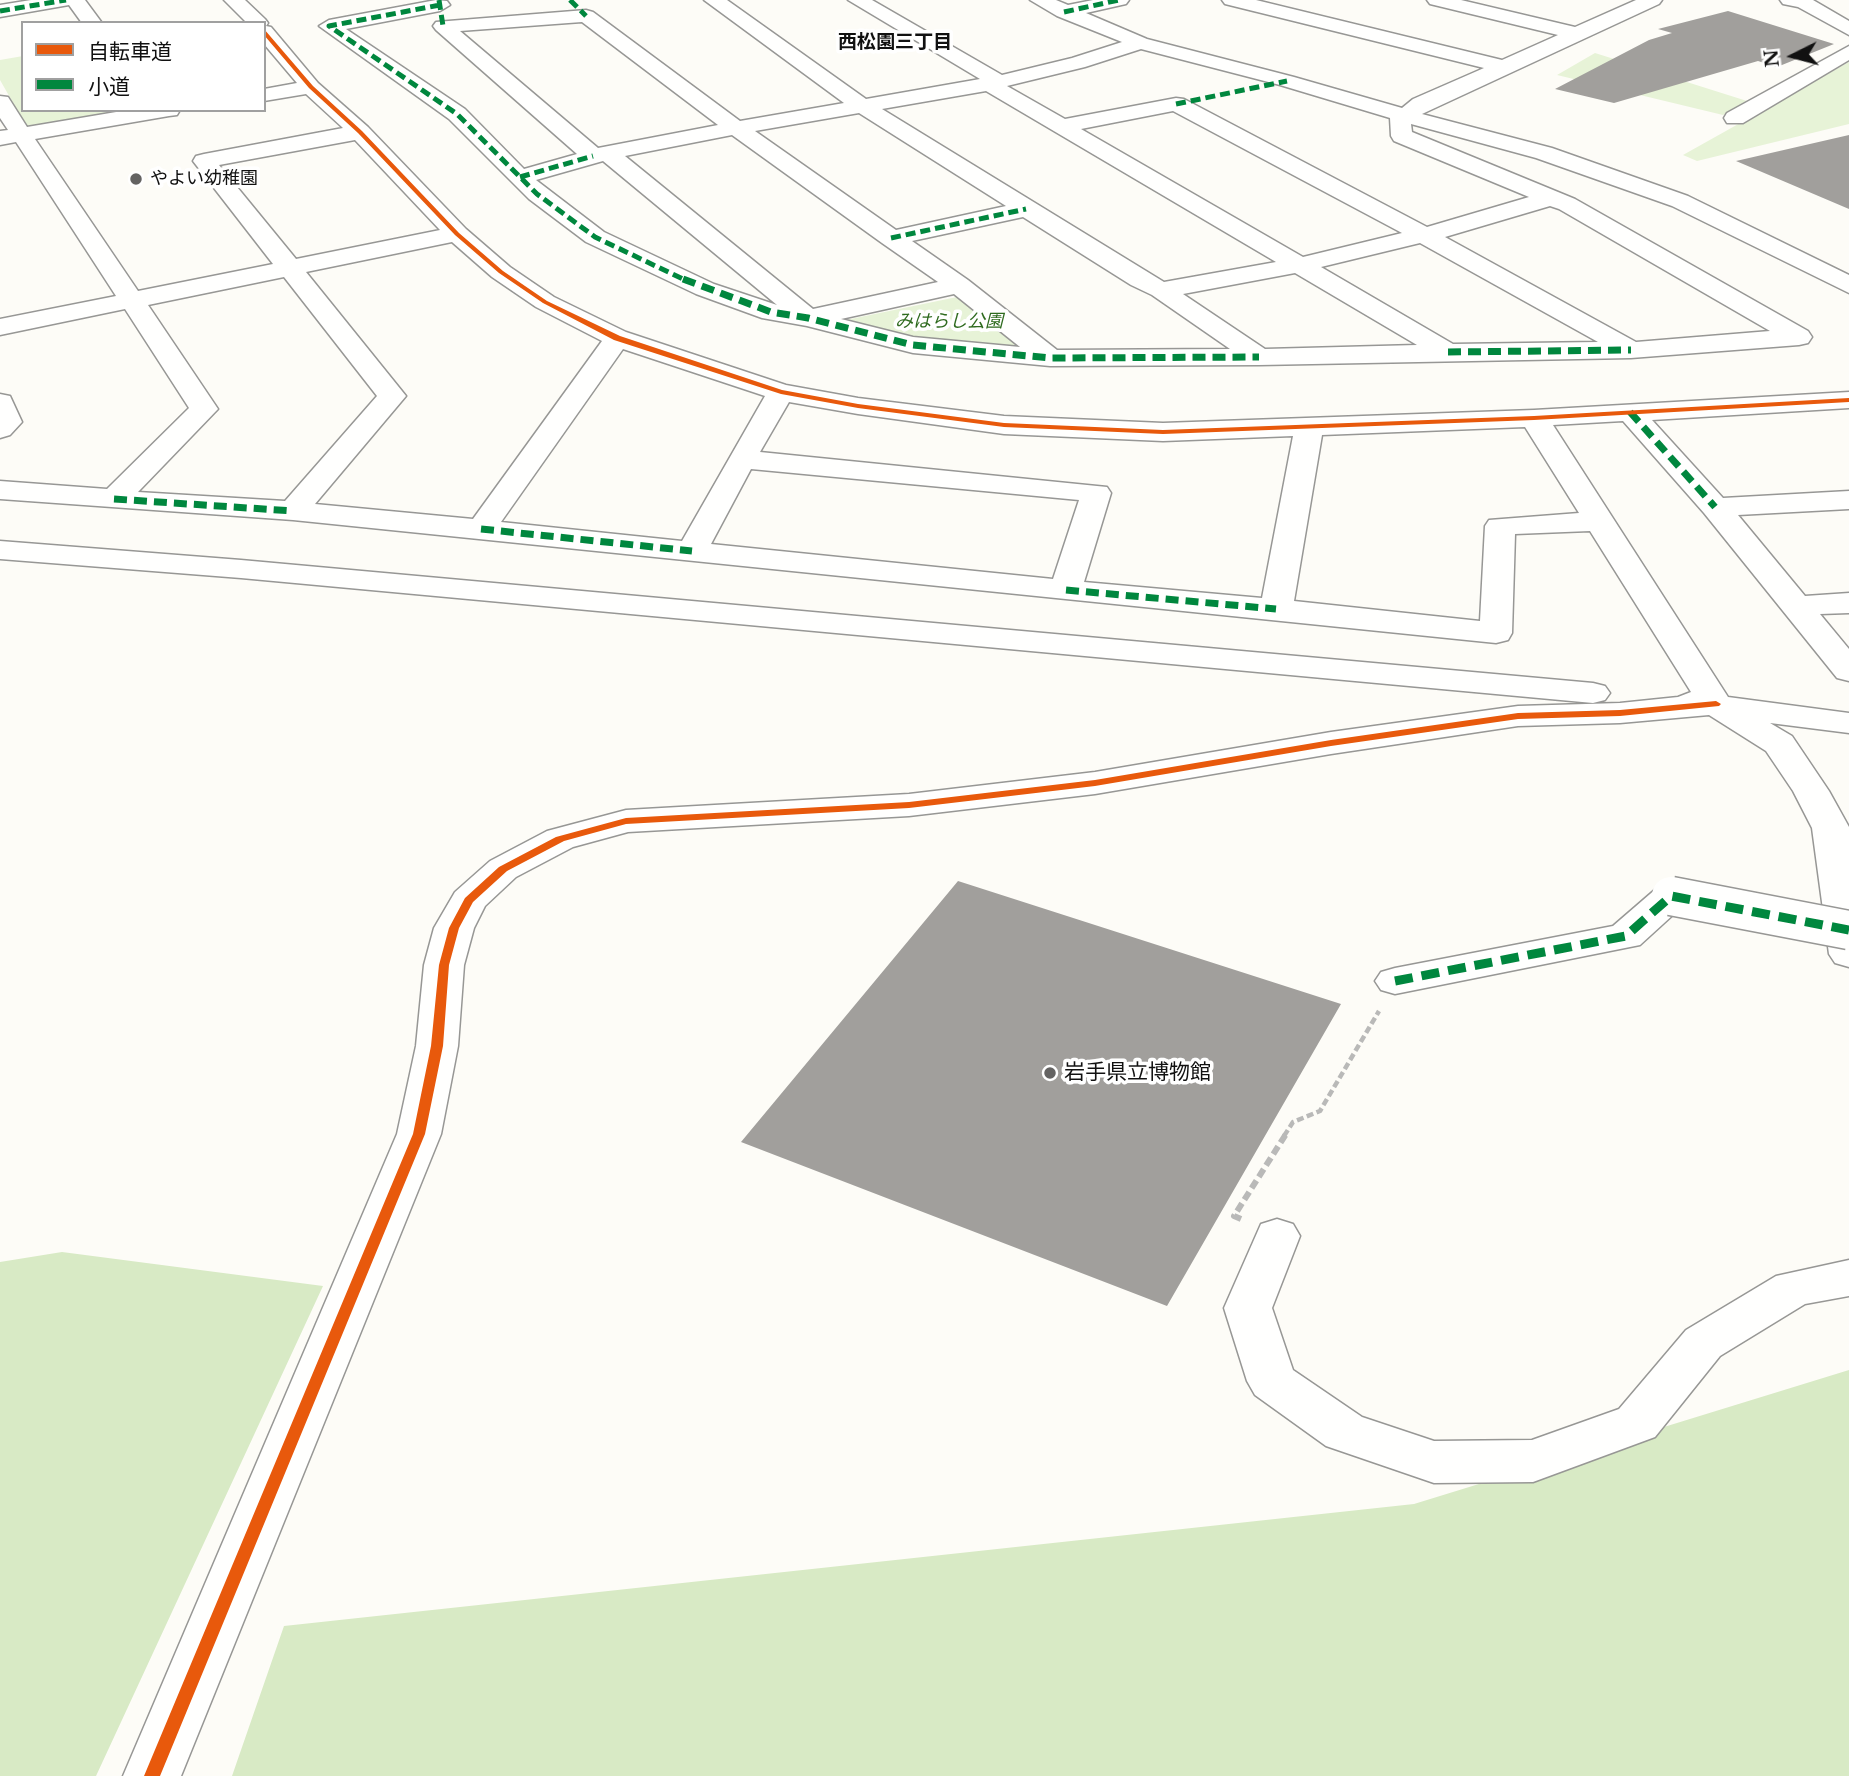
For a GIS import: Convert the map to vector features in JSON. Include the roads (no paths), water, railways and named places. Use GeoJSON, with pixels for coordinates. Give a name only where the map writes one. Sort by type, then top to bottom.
{"type":"FeatureCollection","features":[{"type":"Feature","properties":{"kind":"street"},"geometry":{"type":"LineString","coordinates":[[0,11],[66,0]]}},
{"type":"Feature","properties":{"kind":"street"},"geometry":{"type":"LineString","coordinates":[[75,0],[91,21]]}},
{"type":"Feature","properties":{"kind":"street"},"geometry":{"type":"LineString","coordinates":[[233,0],[255,21]]}},
{"type":"Feature","properties":{"kind":"street"},"geometry":{"type":"LineString","coordinates":[[570,0],[586,16],[736,128],[959,285],[1050,358]]}},
{"type":"Feature","properties":{"kind":"street"},"geometry":{"type":"LineString","coordinates":[[713,0],[861,105],[1140,281],[1161,290],[1259,356]]}},
{"type":"Feature","properties":{"kind":"street"},"geometry":{"type":"LineString","coordinates":[[858,0],[1062,127],[1448,352]]}},
{"type":"Feature","properties":{"kind":"street"},"geometry":{"type":"LineString","coordinates":[[1040,0],[1140,43],[1544,153],[1680,201],[1849,285]]}},
{"type":"Feature","properties":{"kind":"street"},"geometry":{"type":"LineString","coordinates":[[1063,12],[1119,0]]}},
{"type":"Feature","properties":{"kind":"street"},"geometry":{"type":"LineString","coordinates":[[1437,0],[1574,33]]}},
{"type":"Feature","properties":{"kind":"street"},"geometry":{"type":"LineString","coordinates":[[586,16],[441,10],[329,26],[457,114],[537,194],[596,237],[705,289],[771,312],[808,318],[913,345],[1050,358],[1631,350],[1799,337],[1567,204],[1402,136],[1399,121],[1421,104],[1652,0]]}},
{"type":"Feature","properties":{"kind":"street"},"geometry":{"type":"LineString","coordinates":[[1790,0],[1804,3],[1849,29]]}},
{"type":"Feature","properties":{"kind":"street"},"geometry":{"type":"LineString","coordinates":[[1249,2],[1501,66]]}},
{"type":"Feature","properties":{"kind":"street"},"geometry":{"type":"LineString","coordinates":[[441,10],[600,154],[808,318]]}},
{"type":"Feature","properties":{"kind":"street"},"geometry":{"type":"LineString","coordinates":[[266,33],[311,87],[359,132],[457,234],[501,272],[545,302],[617,338],[780,391],[858,406],[1004,425],[1163,432],[1534,418],[1849,400]]}},
{"type":"Feature","properties":{"kind":"street"},"geometry":{"type":"LineString","coordinates":[[520,177],[600,154],[993,82],[1078,63],[1140,43]]}},
{"type":"Feature","properties":{"kind":"street"},"geometry":{"type":"LineString","coordinates":[[1735,118],[1849,52]]}},
{"type":"Feature","properties":{"kind":"street"},"geometry":{"type":"LineString","coordinates":[[1062,127],[1287,81]]}},
{"type":"Feature","properties":{"kind":"street"},"geometry":{"type":"LineString","coordinates":[[266,95],[311,87]]}},
{"type":"Feature","properties":{"kind":"street"},"geometry":{"type":"LineString","coordinates":[[0,102],[10,136],[131,298],[204,409],[114,499]]}},
{"type":"Feature","properties":{"kind":"street"},"geometry":{"type":"LineString","coordinates":[[1176,104],[1424,235],[1631,350]]}},
{"type":"Feature","properties":{"kind":"street"},"geometry":{"type":"LineString","coordinates":[[10,136],[154,112]]}},
{"type":"Feature","properties":{"kind":"street"},"geometry":{"type":"LineString","coordinates":[[293,511],[392,396],[204,161],[359,132]]}},
{"type":"Feature","properties":{"kind":"street"},"geometry":{"type":"LineString","coordinates":[[1161,290],[1298,265],[1424,235],[1520,209],[1549,197]]}},
{"type":"Feature","properties":{"kind":"street"},"geometry":{"type":"LineString","coordinates":[[891,238],[1026,209]]}},
{"type":"Feature","properties":{"kind":"street"},"geometry":{"type":"LineString","coordinates":[[0,327],[131,298],[457,234]]}},
{"type":"Feature","properties":{"kind":"street"},"geometry":{"type":"LineString","coordinates":[[808,318],[959,285]]}},
{"type":"Feature","properties":{"kind":"street"},"geometry":{"type":"LineString","coordinates":[[481,529],[617,338]]}},
{"type":"Feature","properties":{"kind":"street"},"geometry":{"type":"LineString","coordinates":[[692,551],[780,391]]}},
{"type":"Feature","properties":{"kind":"street"},"geometry":{"type":"LineString","coordinates":[[0,402],[8,422],[0,429]]}},
{"type":"Feature","properties":{"kind":"street"},"geometry":{"type":"LineString","coordinates":[[1630,412],[1714,507],[1849,671]]}},
{"type":"Feature","properties":{"kind":"street"},"geometry":{"type":"LineString","coordinates":[[1534,418],[1716,704],[1779,744],[1811,791],[1831,828],[1849,954]]}},
{"type":"Feature","properties":{"kind":"street"},"geometry":{"type":"LineString","coordinates":[[1276,609],[1309,426]]}},
{"type":"Feature","properties":{"kind":"street"},"geometry":{"type":"LineString","coordinates":[[741,459],[1096,493],[1066,590]]}},
{"type":"Feature","properties":{"kind":"street"},"geometry":{"type":"LineString","coordinates":[[0,489],[293,511],[481,529],[1496,633],[1500,526],[1601,521]]}},
{"type":"Feature","properties":{"kind":"street"},"geometry":{"type":"LineString","coordinates":[[1714,507],[1849,500]]}},
{"type":"Feature","properties":{"kind":"street"},"geometry":{"type":"LineString","coordinates":[[0,550],[241,569],[1716,704],[1849,723]]}},
{"type":"Feature","properties":{"kind":"street"},"geometry":{"type":"LineString","coordinates":[[1794,606],[1849,603]]}},
{"type":"Feature","properties":{"kind":"street"},"geometry":{"type":"LineString","coordinates":[[152,1776],[419,1135],[437,1045],[444,965],[454,928],[469,900],[503,869],[560,839],[626,821],[909,805],[1095,783],[1331,743],[1518,716],[1620,713],[1716,704]]}},
{"type":"Feature","properties":{"kind":"street"},"geometry":{"type":"LineString","coordinates":[[1395,981],[1626,936],[1671,896],[1849,930]]}},
{"type":"Feature","properties":{"kind":"street"},"geometry":{"type":"LineString","coordinates":[[1277,1236],[1248,1308],[1272,1381],[1344,1432],[1434,1462],[1533,1461],[1637,1423],[1703,1343],[1793,1289],[1849,1278]]}},
{"type":"Feature","properties":{"kind":"place","name":"やよい幼稚園"},"geometry":{"type":"Point","coordinates":[136,179]}},
{"type":"Feature","properties":{"kind":"place","name":"岩手県立博物館"},"geometry":{"type":"Point","coordinates":[1050,1073]}},
{"type":"Feature","properties":{"kind":"district","name":"西松園三丁目"},"geometry":{"type":"Point","coordinates":[895,43]}},
{"type":"Feature","properties":{"kind":"park label","name":"みはらし公園"},"geometry":{"type":"Point","coordinates":[949,322]}}]}
